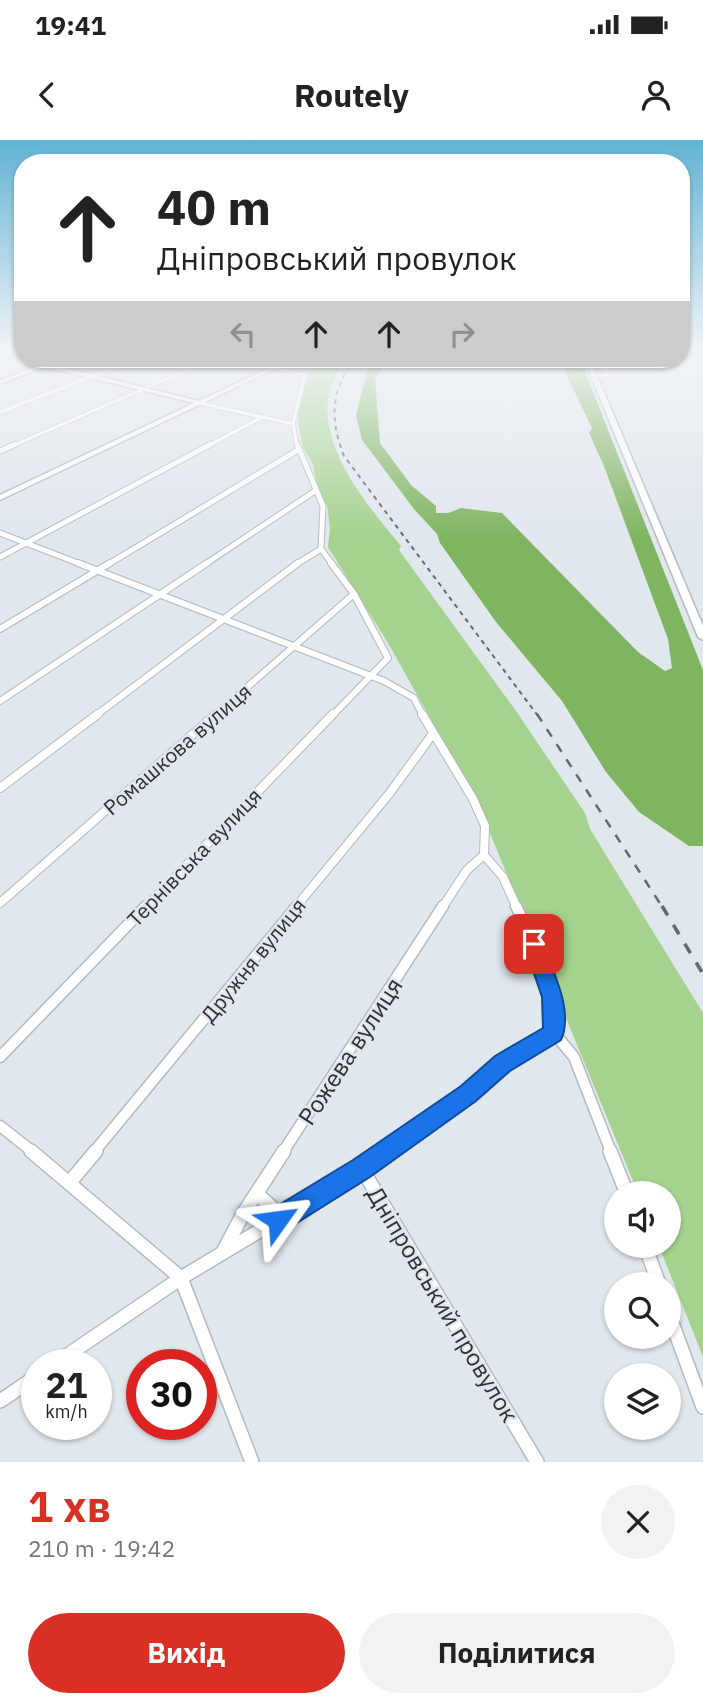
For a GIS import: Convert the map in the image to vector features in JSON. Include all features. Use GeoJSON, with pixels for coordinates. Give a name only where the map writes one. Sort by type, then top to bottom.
{"type":"FeatureCollection","features":[{"type":"Feature","properties":{"kind":"street"},"geometry":{"type":"LineString","coordinates":[[0,451],[87,414]]}},
{"type":"Feature","properties":{"kind":"street"},"geometry":{"type":"LineString","coordinates":[[0,498],[177,414]]}},
{"type":"Feature","properties":{"kind":"street"},"geometry":{"type":"LineString","coordinates":[[247,414],[293,424]]}},
{"type":"Feature","properties":{"kind":"street"},"geometry":{"type":"LineString","coordinates":[[295,414],[293,424],[298,450],[309,465],[315,491],[323,506],[325,518],[321,549],[354,594]]}},
{"type":"Feature","properties":{"kind":"street"},"geometry":{"type":"LineString","coordinates":[[609,414],[703,637]]}},
{"type":"Feature","properties":{"kind":"street"},"geometry":{"type":"LineString","coordinates":[[0,557],[261,417]]}},
{"type":"Feature","properties":{"kind":"street"},"geometry":{"type":"LineString","coordinates":[[0,629],[298,450]]}},
{"type":"Feature","properties":{"kind":"street"},"geometry":{"type":"LineString","coordinates":[[0,701],[315,491]]}},
{"type":"Feature","properties":{"kind":"street"},"geometry":{"type":"LineString","coordinates":[[0,533],[370,676],[414,698],[432,735],[473,799],[485,826],[484,855],[503,877],[540,958],[552,997],[554,1033],[574,1056],[622,1181]]}},
{"type":"Feature","properties":{"kind":"street"},"geometry":{"type":"LineString","coordinates":[[0,788],[311,553],[321,549]]}},
{"type":"Feature","properties":{"kind":"street","name":"Ромашкова вулиця"},"geometry":{"type":"LineString","coordinates":[[0,903],[354,594]]}},
{"type":"Feature","properties":{"kind":"street","name":"Тернівська вулиця"},"geometry":{"type":"LineString","coordinates":[[0,1057],[388,658],[354,594]]}},
{"type":"Feature","properties":{"kind":"street","name":"Дружня вулиця"},"geometry":{"type":"LineString","coordinates":[[70,1182],[389,794],[432,735]]}},
{"type":"Feature","properties":{"kind":"street","name":"Рожева вулиця"},"geometry":{"type":"LineString","coordinates":[[223,1252],[257,1194],[467,870],[484,855]]}},
{"type":"Feature","properties":{"kind":"street","name":"Дніпровський провулок"},"geometry":{"type":"LineString","coordinates":[[537,1462],[362,1169],[468,1093],[502,1064],[554,1033]]}},
{"type":"Feature","properties":{"kind":"street"},"geometry":{"type":"LineString","coordinates":[[0,1126],[70,1182],[181,1278],[252,1462]]}},
{"type":"Feature","properties":{"kind":"street"},"geometry":{"type":"LineString","coordinates":[[77,1349],[181,1278],[362,1169]]}},
{"type":"Feature","properties":{"kind":"street"},"geometry":{"type":"LineString","coordinates":[[257,1194],[275,1210],[278,1220]]}},
{"type":"Feature","properties":{"kind":"street"},"geometry":{"type":"LineString","coordinates":[[681,1347],[703,1407]]}},
{"type":"Feature","properties":{"kind":"street"},"geometry":{"type":"LineString","coordinates":[[0,1401],[21,1387]]}},
{"type":"Feature","properties":{"kind":"green space"},"geometry":{"type":"Polygon","coordinates":[[[299,414],[328,414],[330,431],[339,457],[352,481],[401,546],[399,550],[516,711],[585,813],[590,829],[703,1013],[703,1357],[681,1302],[681,1272],[669,1272],[664,1258],[681,1258],[681,1181],[633,1181],[478,804],[391,648],[328,547],[330,528],[327,505],[318,491],[313,465],[303,447],[299,414]]]}},
{"type":"Feature","properties":{"kind":"green space"},"geometry":{"type":"Polygon","coordinates":[[[357,414],[378,414],[380,443],[411,485],[436,506],[436,513],[448,513],[461,508],[502,513],[638,652],[665,671],[672,668],[668,639],[604,466],[589,433],[592,428],[585,414],[602,414],[703,670],[703,846],[689,846],[639,812],[606,772],[562,701],[496,622],[440,543],[437,534],[414,509],[362,440],[357,414]]]}},
{"type":"Feature","properties":{"kind":"railway"},"geometry":{"type":"LineString","coordinates":[[335,414],[336,430],[344,456],[538,716]]}},
{"type":"Feature","properties":{"kind":"railway"},"geometry":{"type":"LineString","coordinates":[[537,714],[663,908]]}},
{"type":"Feature","properties":{"kind":"railway"},"geometry":{"type":"LineString","coordinates":[[662,906],[703,974]]}},
{"type":"Feature","properties":{"kind":"route"},"geometry":{"type":"LineString","coordinates":[[278,1220],[362,1169],[468,1093],[502,1064],[554,1033],[552,997],[534,944]]}}]}
